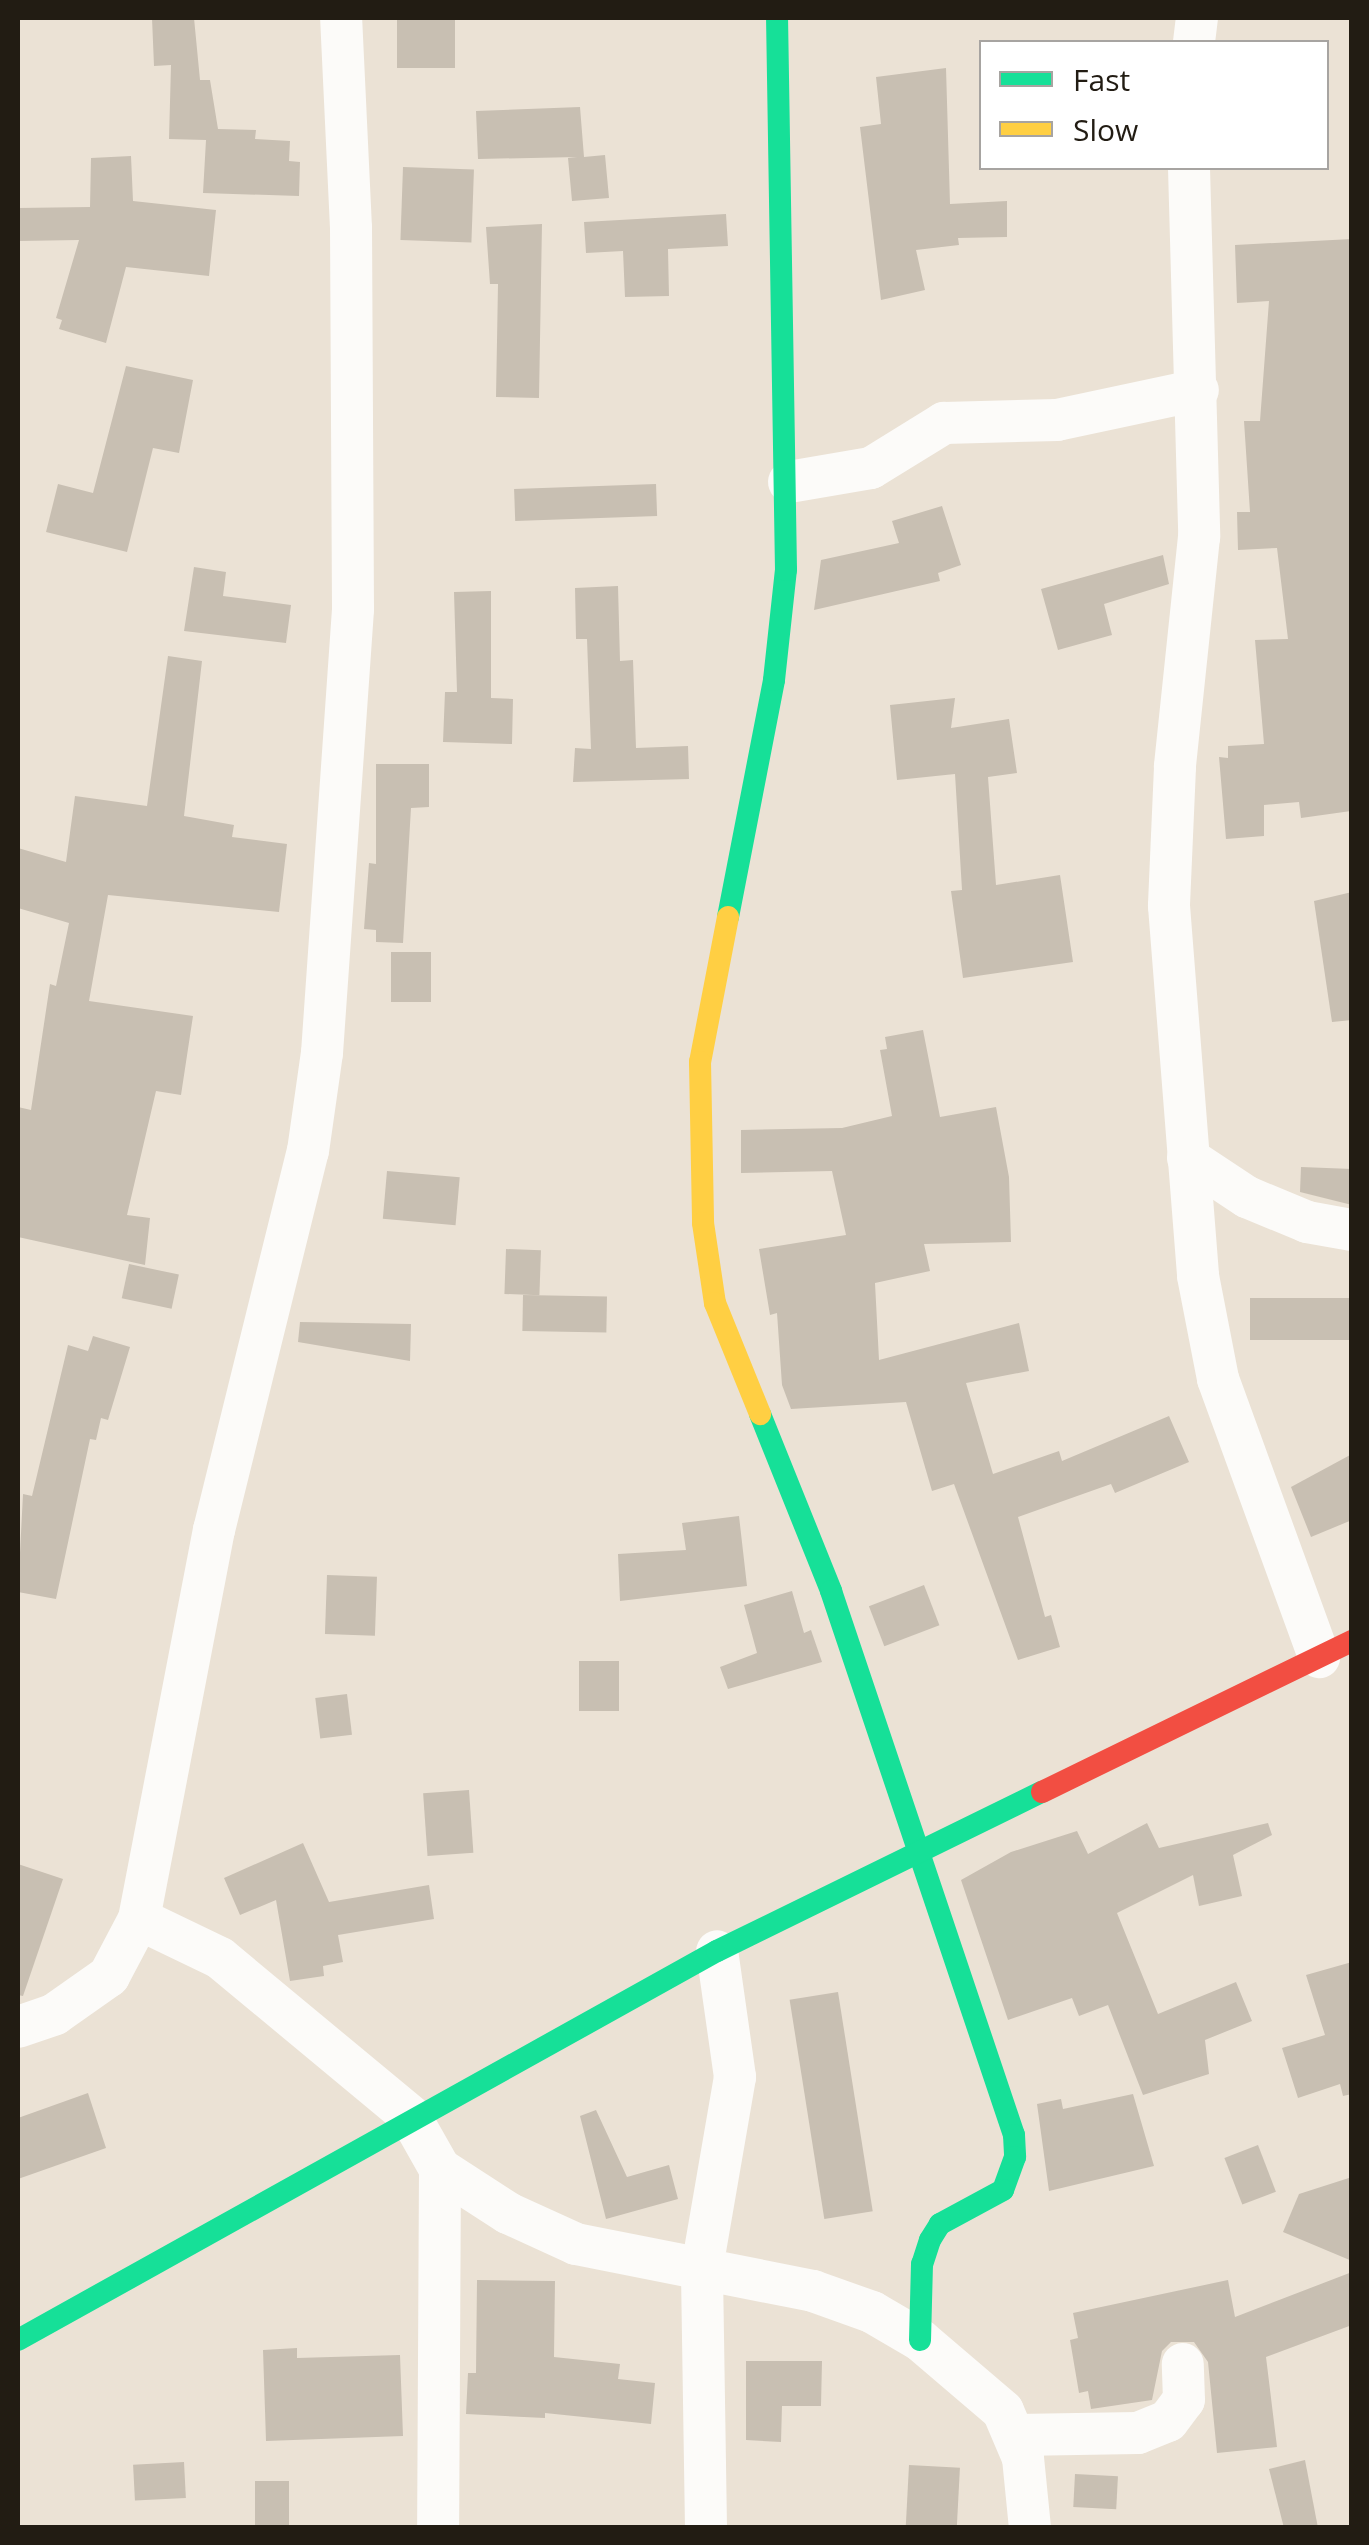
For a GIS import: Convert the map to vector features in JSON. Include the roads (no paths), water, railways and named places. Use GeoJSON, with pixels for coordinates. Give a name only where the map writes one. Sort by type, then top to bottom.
{"type":"FeatureCollection","features":[{"type":"Feature","properties":{"kind":"street"},"geometry":{"type":"LineString","coordinates":[[18,2027],[55,2014],[109,1976],[139,1919],[214,1530],[308,1151],[322,1053],[353,610],[342,18]]}},
{"type":"Feature","properties":{"kind":"street"},"geometry":{"type":"LineString","coordinates":[[777,18],[789,482],[774,680],[700,1062],[703,1223],[716,1303],[759,1425],[831,1592],[1014,2135],[1015,2156],[1003,2190],[940,2224],[930,2240],[922,2264],[920,2340]]}},
{"type":"Feature","properties":{"kind":"street"},"geometry":{"type":"LineString","coordinates":[[18,2340],[410,2116],[716,1952],[915,1849],[1335,1649],[1218,1379],[1198,1276],[1169,906],[1175,767],[1199,536],[1189,170]]}},
{"type":"Feature","properties":{"kind":"street"},"geometry":{"type":"LineString","coordinates":[[789,482],[871,468],[944,423],[1058,420],[1198,390]]}},
{"type":"Feature","properties":{"kind":"street"},"geometry":{"type":"LineString","coordinates":[[1188,1158],[1248,1197],[1307,1222],[1352,1230]]}},
{"type":"Feature","properties":{"kind":"street"},"geometry":{"type":"LineString","coordinates":[[139,1919],[220,1958],[410,2116],[440,2170],[508,2213],[576,2244],[813,2291],[872,2312],[920,2340],[1004,2411],[1017,2435],[1030,2528]]}},
{"type":"Feature","properties":{"kind":"street"},"geometry":{"type":"LineString","coordinates":[[706,2528],[702,2268],[735,2076],[716,1952]]}},
{"type":"Feature","properties":{"kind":"street"},"geometry":{"type":"LineString","coordinates":[[438,2528],[440,2170]]}},
{"type":"Feature","properties":{"kind":"street"},"geometry":{"type":"LineString","coordinates":[[1017,2435],[1138,2433],[1168,2421],[1184,2400],[1183,2364]]}}]}
